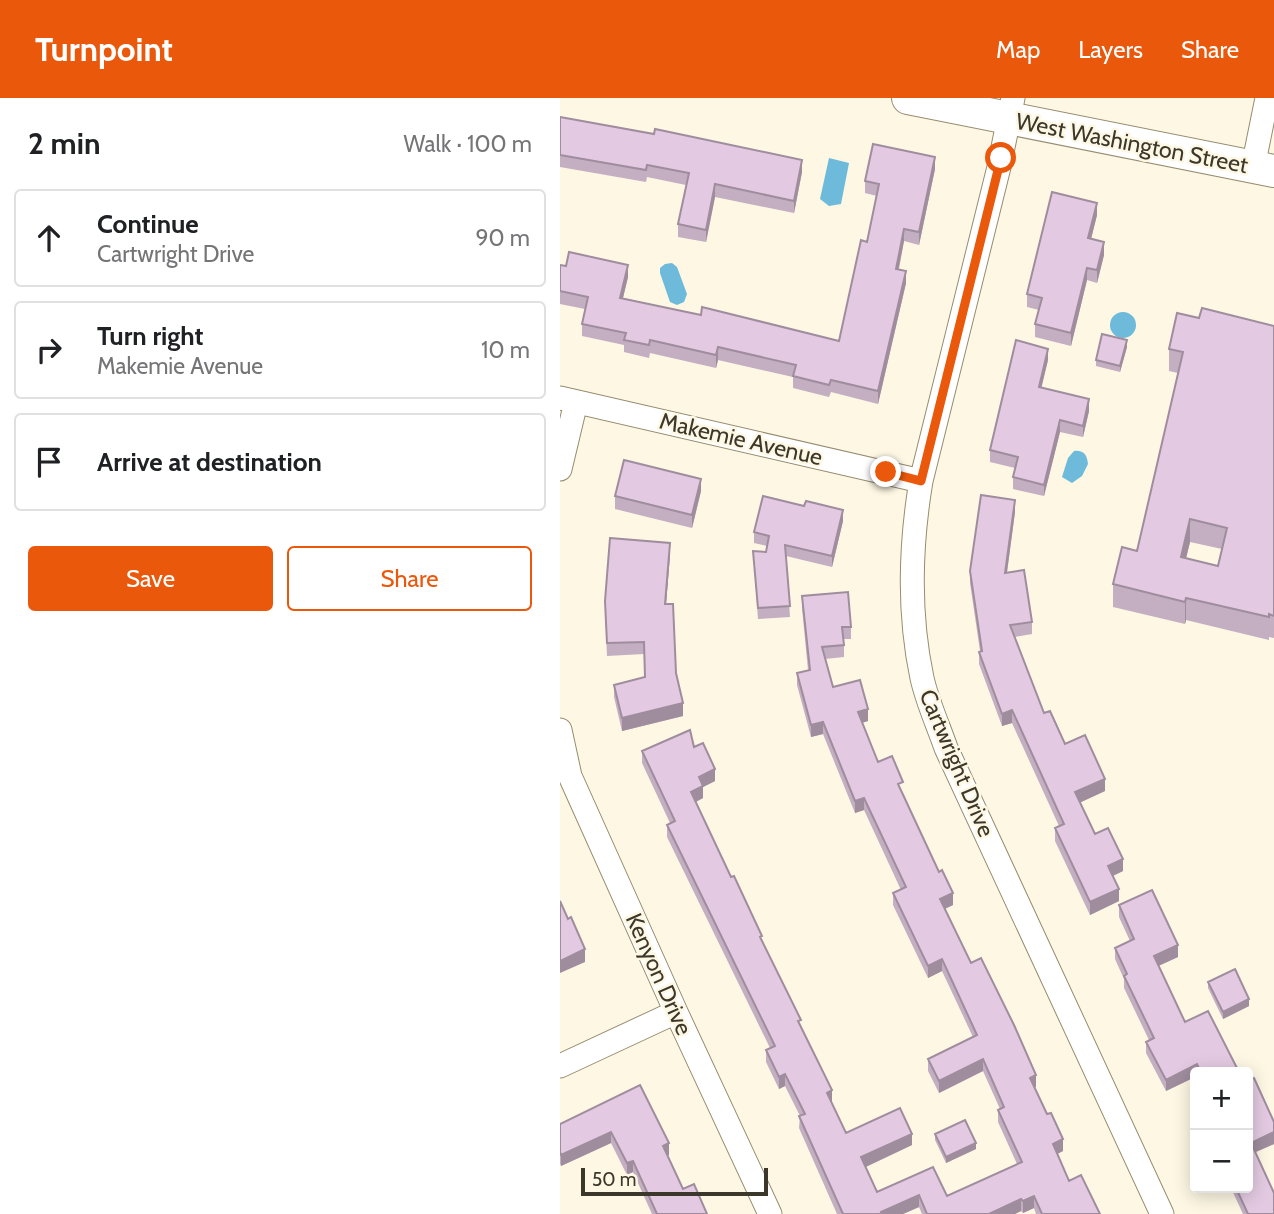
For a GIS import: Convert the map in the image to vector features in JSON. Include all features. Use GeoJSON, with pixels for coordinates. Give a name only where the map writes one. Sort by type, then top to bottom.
{"type":"FeatureCollection","features":[{"type":"Feature","properties":{"kind":"street","name":"West Washington Street"},"geometry":{"type":"LineString","coordinates":[[908,98],[1011,108],[1264,169]]}},
{"type":"Feature","properties":{"kind":"street"},"geometry":{"type":"LineString","coordinates":[[1264,169],[1267,98]]}},
{"type":"Feature","properties":{"kind":"street","name":"Cartwright Drive"},"geometry":{"type":"LineString","coordinates":[[1011,108],[921,481],[913,527],[910,584],[922,679],[946,748],[1162,1214]]}},
{"type":"Feature","properties":{"kind":"street"},"geometry":{"type":"LineString","coordinates":[[560,469],[568,400]]}},
{"type":"Feature","properties":{"kind":"street","name":"Makemie Avenue"},"geometry":{"type":"LineString","coordinates":[[568,400],[921,481]]}},
{"type":"Feature","properties":{"kind":"street","name":"Kenyon Drive"},"geometry":{"type":"LineString","coordinates":[[560,730],[570,776],[676,1013],[771,1214]]}},
{"type":"Feature","properties":{"kind":"street"},"geometry":{"type":"LineString","coordinates":[[560,1066],[676,1013]]}},
{"type":"Feature","properties":{"kind":"water"},"geometry":{"type":"Polygon","coordinates":[[[829,158],[849,163],[841,204],[829,206],[820,199],[829,158]]]}},
{"type":"Feature","properties":{"kind":"water"},"geometry":{"type":"Polygon","coordinates":[[[672,263],[677,267],[687,294],[684,302],[677,305],[670,302],[660,273],[660,268],[672,263]]]}},
{"type":"Feature","properties":{"kind":"water"},"geometry":{"type":"Polygon","coordinates":[[[1123,312],[1132,316],[1136,325],[1132,334],[1123,338],[1114,334],[1110,325],[1114,316],[1123,312]]]}},
{"type":"Feature","properties":{"kind":"water"},"geometry":{"type":"Polygon","coordinates":[[[1074,451],[1084,454],[1088,464],[1082,476],[1072,483],[1062,477],[1068,458],[1074,451]]]}},
{"type":"Feature","properties":{"kind":"building"},"geometry":{"type":"Polygon","coordinates":[[[560,117],[654,134],[655,129],[802,160],[794,201],[715,184],[706,230],[678,224],[689,173],[647,165],[646,170],[560,155],[560,117]]]}},
{"type":"Feature","properties":{"kind":"building"},"geometry":{"type":"Polygon","coordinates":[[[873,144],[935,157],[919,232],[904,229],[896,269],[906,271],[878,391],[831,380],[829,385],[793,376],[796,365],[718,347],[716,355],[650,340],[649,345],[624,340],[626,333],[582,324],[588,297],[560,291],[560,265],[566,266],[569,252],[628,265],[620,298],[701,315],[702,307],[839,341],[861,240],[867,242],[879,184],[865,181],[873,144]]]}},
{"type":"Feature","properties":{"kind":"building"},"geometry":{"type":"Polygon","coordinates":[[[1052,192],[1097,203],[1088,238],[1104,242],[1097,270],[1087,268],[1071,333],[1035,324],[1042,298],[1027,294],[1052,192]]]}},
{"type":"Feature","properties":{"kind":"building"},"geometry":{"type":"Polygon","coordinates":[[[1202,308],[1274,326],[1274,616],[1186,598],[1185,602],[1113,584],[1122,547],[1137,551],[1183,352],[1169,349],[1177,313],[1199,318],[1202,308]],[[1190,519],[1181,557],[1218,566],[1227,528],[1190,519]]]}},
{"type":"Feature","properties":{"kind":"building"},"geometry":{"type":"Polygon","coordinates":[[[1102,334],[1127,340],[1120,366],[1096,360],[1102,334]]]}},
{"type":"Feature","properties":{"kind":"building"},"geometry":{"type":"Polygon","coordinates":[[[1016,340],[1048,349],[1039,387],[1089,399],[1083,426],[1060,420],[1044,485],[1013,477],[1018,457],[990,450],[1016,340]]]}},
{"type":"Feature","properties":{"kind":"building"},"geometry":{"type":"Polygon","coordinates":[[[624,460],[701,479],[692,515],[615,496],[624,460]]]}},
{"type":"Feature","properties":{"kind":"building"},"geometry":{"type":"Polygon","coordinates":[[[981,495],[1015,500],[1005,573],[1024,570],[1032,622],[1010,625],[1044,713],[1050,711],[1065,744],[1085,735],[1105,779],[1075,792],[1095,834],[1108,828],[1123,859],[1108,866],[1119,889],[1090,902],[1055,828],[1064,824],[1012,710],[1002,714],[979,652],[982,651],[970,571],[981,495]]]}},
{"type":"Feature","properties":{"kind":"building"},"geometry":{"type":"Polygon","coordinates":[[[763,496],[804,506],[806,501],[843,510],[832,556],[785,545],[790,606],[758,608],[753,551],[766,552],[769,536],[754,532],[763,496]]]}},
{"type":"Feature","properties":{"kind":"building"},"geometry":{"type":"Polygon","coordinates":[[[610,538],[670,543],[665,604],[673,604],[676,673],[683,703],[622,718],[614,685],[645,677],[644,642],[607,643],[605,601],[610,538]]]}},
{"type":"Feature","properties":{"kind":"building"},"geometry":{"type":"Polygon","coordinates":[[[848,592],[851,627],[842,627],[844,645],[822,647],[833,687],[860,680],[868,709],[858,712],[878,762],[892,756],[903,782],[898,784],[939,872],[942,870],[953,893],[940,899],[971,963],[981,958],[1014,1025],[1036,1075],[1030,1078],[1047,1114],[1051,1113],[1063,1139],[1053,1144],[1069,1181],[1081,1175],[1100,1214],[1042,1214],[1034,1196],[989,1214],[927,1214],[919,1195],[881,1212],[882,1214],[843,1214],[799,1116],[805,1114],[785,1074],[779,1077],[766,1050],[775,1046],[667,825],[675,821],[642,751],[690,730],[694,747],[703,743],[715,769],[699,777],[703,786],[691,792],[731,877],[734,876],[762,936],[760,937],[801,1020],[798,1021],[832,1090],[827,1093],[846,1133],[900,1108],[912,1134],[861,1157],[877,1192],[933,1167],[947,1196],[1022,1162],[998,1110],[1004,1107],[983,1059],[939,1081],[928,1059],[977,1035],[942,959],[928,966],[893,893],[906,887],[864,798],[855,801],[823,722],[811,725],[797,673],[810,670],[802,596],[848,592]]]}},
{"type":"Feature","properties":{"kind":"building"},"geometry":{"type":"Polygon","coordinates":[[[1152,890],[1178,945],[1154,956],[1185,1022],[1208,1011],[1236,1067],[1198,1067],[1197,1064],[1166,1080],[1146,1042],[1154,1038],[1124,976],[1127,974],[1115,948],[1134,939],[1119,905],[1152,890]]]}},
{"type":"Feature","properties":{"kind":"building"},"geometry":{"type":"Polygon","coordinates":[[[560,901],[568,919],[571,917],[585,949],[560,961],[560,901]]]}},
{"type":"Feature","properties":{"kind":"building"},"geometry":{"type":"Polygon","coordinates":[[[1235,969],[1249,999],[1223,1012],[1208,982],[1235,969]]]}},
{"type":"Feature","properties":{"kind":"building"},"geometry":{"type":"Polygon","coordinates":[[[1253,1078],[1274,1122],[1274,1132],[1253,1142],[1253,1130],[1253,1078]]]}},
{"type":"Feature","properties":{"kind":"building"},"geometry":{"type":"Polygon","coordinates":[[[640,1085],[669,1143],[663,1146],[683,1189],[694,1184],[707,1214],[657,1214],[633,1161],[627,1163],[611,1132],[561,1155],[560,1124],[640,1085]]]}},
{"type":"Feature","properties":{"kind":"building"},"geometry":{"type":"Polygon","coordinates":[[[965,1120],[976,1143],[946,1157],[935,1134],[965,1120]]]}},
{"type":"Feature","properties":{"kind":"building"},"geometry":{"type":"Polygon","coordinates":[[[1253,1147],[1274,1193],[1274,1214],[1248,1214],[1238,1193],[1253,1193],[1253,1147]]]}},
{"type":"Feature","properties":{"kind":"route"},"geometry":{"type":"LineString","coordinates":[[886,472],[921,481],[1001,158]]}}]}
